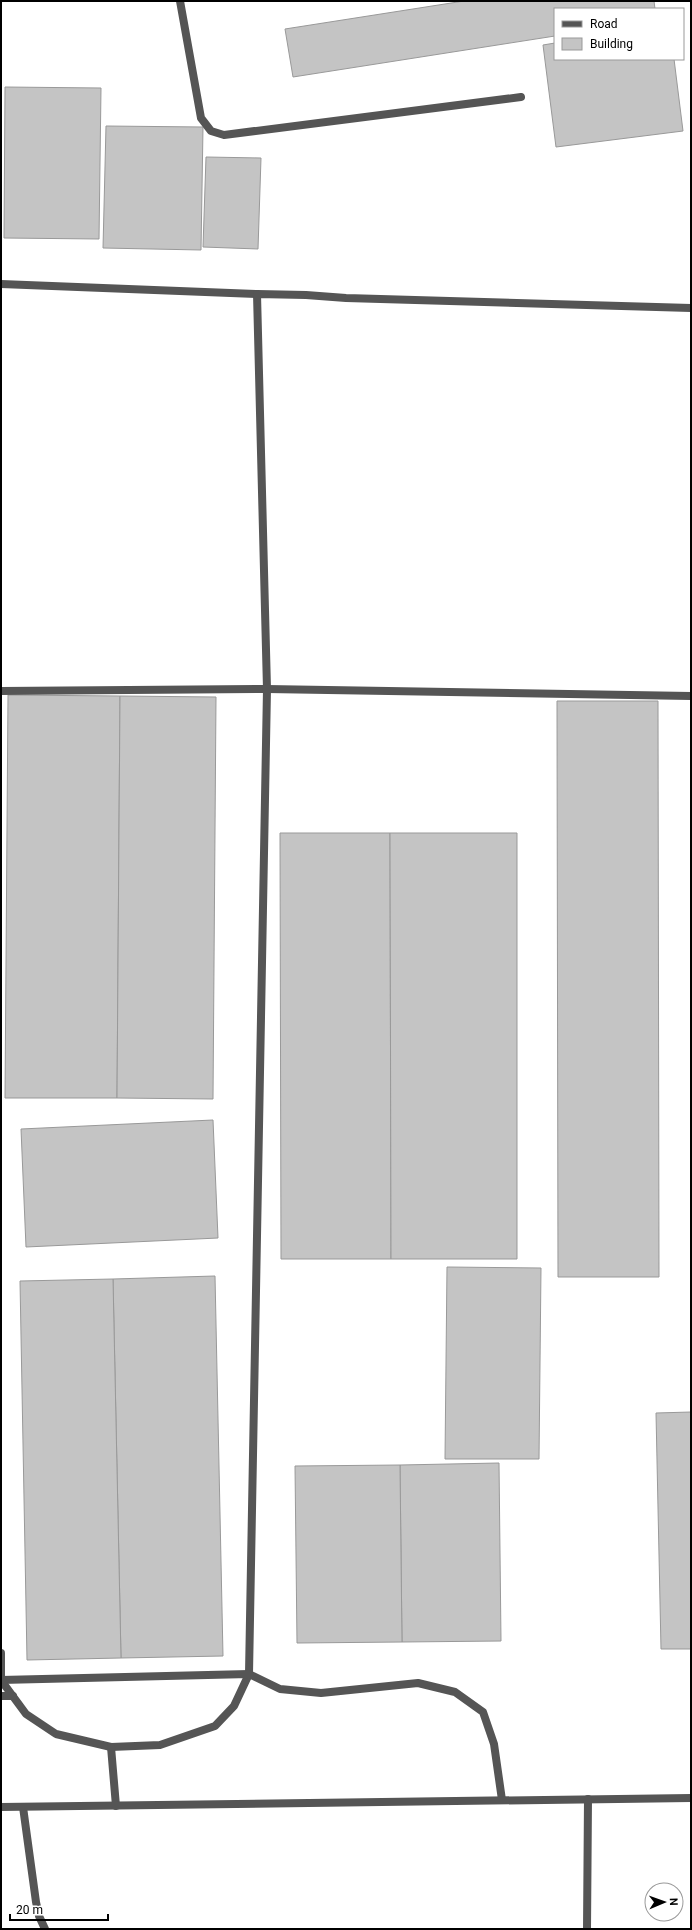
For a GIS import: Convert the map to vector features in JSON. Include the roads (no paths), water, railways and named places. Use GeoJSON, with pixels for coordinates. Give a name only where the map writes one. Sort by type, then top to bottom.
{"type":"FeatureCollection","features":[{"type":"Feature","properties":{"kind":"street"},"geometry":{"type":"LineString","coordinates":[[180,1],[201,118],[211,131],[224,135],[521,96]]}},
{"type":"Feature","properties":{"kind":"street"},"geometry":{"type":"LineString","coordinates":[[1,284],[362,299],[691,308]]}},
{"type":"Feature","properties":{"kind":"street"},"geometry":{"type":"LineString","coordinates":[[1,1653],[1,1680],[26,1714],[56,1734],[111,1747],[160,1745],[215,1726],[234,1706],[249,1674],[267,690],[257,294]]}},
{"type":"Feature","properties":{"kind":"street"},"geometry":{"type":"LineString","coordinates":[[1,691],[267,690],[691,696]]}},
{"type":"Feature","properties":{"kind":"street"},"geometry":{"type":"LineString","coordinates":[[1,1680],[249,1674],[280,1689],[321,1693],[418,1683],[455,1692],[483,1712],[494,1744],[502,1800]]}},
{"type":"Feature","properties":{"kind":"street"},"geometry":{"type":"LineString","coordinates":[[1,1696],[13,1696]]}},
{"type":"Feature","properties":{"kind":"street"},"geometry":{"type":"LineString","coordinates":[[111,1747],[116,1806]]}},
{"type":"Feature","properties":{"kind":"street"},"geometry":{"type":"LineString","coordinates":[[1,1807],[691,1798]]}},
{"type":"Feature","properties":{"kind":"street"},"geometry":{"type":"LineString","coordinates":[[587,1929],[588,1799]]}},
{"type":"Feature","properties":{"kind":"street"},"geometry":{"type":"LineString","coordinates":[[23,1807],[36,1902],[44,1929]]}}]}
